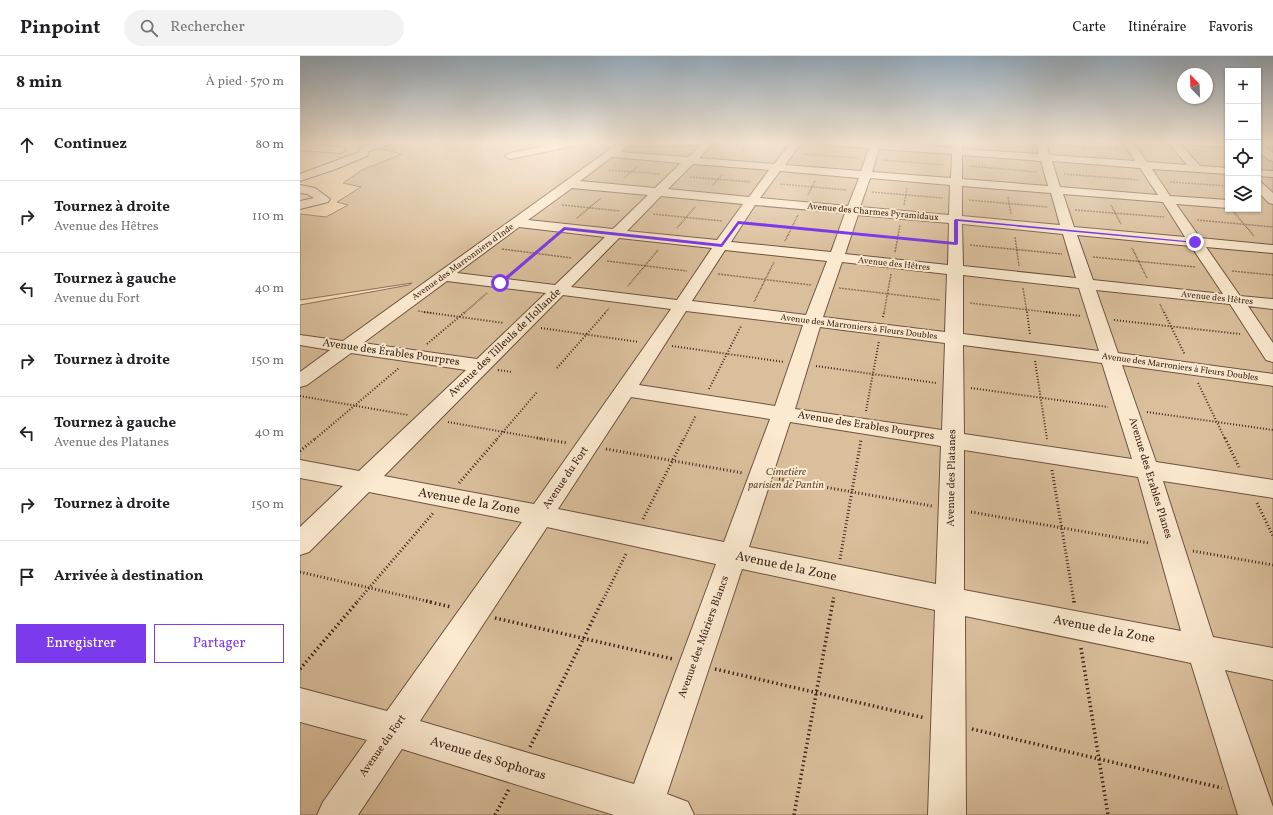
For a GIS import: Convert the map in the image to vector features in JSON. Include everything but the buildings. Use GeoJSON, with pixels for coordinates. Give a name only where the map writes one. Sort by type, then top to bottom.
{"type":"FeatureCollection","features":[{"type":"Feature","properties":{"kind":"lane","name":"Avenue des Marronniers d'Inde"},"geometry":{"type":"LineString","coordinates":[[300,381],[578,177]]}},
{"type":"Feature","properties":{"kind":"lane","name":"Avenue des Tilleuls de Hollande"},"geometry":{"type":"LineString","coordinates":[[300,544],[674,177]]}},
{"type":"Feature","properties":{"kind":"lane"},"geometry":{"type":"LineString","coordinates":[[755,177],[765,184],[791,177]]}},
{"type":"Feature","properties":{"kind":"lane","name":"Avenue du Fort"},"geometry":{"type":"LineString","coordinates":[[336,815],[541,516],[738,222],[770,177]]}},
{"type":"Feature","properties":{"kind":"lane"},"geometry":{"type":"LineString","coordinates":[[833,177],[859,192],[909,178],[1056,189],[1225,206]]}},
{"type":"Feature","properties":{"kind":"lane","name":"Avenue des Mûriers Blancs"},"geometry":{"type":"LineString","coordinates":[[653,812],[694,664],[783,413],[864,177]]}},
{"type":"Feature","properties":{"kind":"lane","name":"Avenue des Platanes"},"geometry":{"type":"LineString","coordinates":[[948,815],[951,509],[957,177]]}},
{"type":"Feature","properties":{"kind":"lane","name":"Avenue des Erables Planes"},"geometry":{"type":"LineString","coordinates":[[1052,177],[1147,469],[1202,649],[1254,805]]}},
{"type":"Feature","properties":{"kind":"lane"},"geometry":{"type":"LineString","coordinates":[[1153,177],[1195,242],[1273,356]]}},
{"type":"Feature","properties":{"kind":"lane","name":"Avenue des Charmes Pyramidaux"},"geometry":{"type":"LineString","coordinates":[[569,184],[704,197],[765,184],[803,206],[859,192],[902,215],[1269,249]]}},
{"type":"Feature","properties":{"kind":"lane"},"geometry":{"type":"LineString","coordinates":[[300,189],[311,191],[324,199],[300,205]]}},
{"type":"Feature","properties":{"kind":"lane"},"geometry":{"type":"LineString","coordinates":[[1261,190],[1270,205]]}},
{"type":"Feature","properties":{"kind":"lane","name":"Avenue des Hêtres"},"geometry":{"type":"LineString","coordinates":[[516,223],[1273,304]]}},
{"type":"Feature","properties":{"kind":"lane","name":"Avenue des Marroniers à Fleurs Doubles"},"geometry":{"type":"LineString","coordinates":[[444,276],[813,322],[955,338],[1273,380]]}},
{"type":"Feature","properties":{"kind":"lane","name":"Avenue des Érables Pourpres"},"geometry":{"type":"LineString","coordinates":[[300,340],[482,366]]}},
{"type":"Feature","properties":{"kind":"lane","name":"Avenue des Erables Pourpres"},"geometry":{"type":"LineString","coordinates":[[626,390],[1273,489]]}},
{"type":"Feature","properties":{"kind":"lane","name":"Avenue de la Zone"},"geometry":{"type":"LineString","coordinates":[[300,469],[363,483],[541,516],[950,600],[1273,664]]}},
{"type":"Feature","properties":{"kind":"lane","name":"Avenue des Sophoras"},"geometry":{"type":"LineString","coordinates":[[300,705],[394,730],[519,768],[653,812]]}},
{"type":"Feature","properties":{"kind":"path"},"geometry":{"type":"LineString","coordinates":[[300,451],[625,177]]}},
{"type":"Feature","properties":{"kind":"path"},"geometry":{"type":"LineString","coordinates":[[696,177],[1273,227]]}},
{"type":"Feature","properties":{"kind":"path"},"geometry":{"type":"LineString","coordinates":[[495,815],[672,460],[817,177]]}},
{"type":"Feature","properties":{"kind":"path"},"geometry":{"type":"LineString","coordinates":[[1005,177],[1108,815]]}},
{"type":"Feature","properties":{"kind":"path"},"geometry":{"type":"LineString","coordinates":[[1098,177],[1273,536]]}},
{"type":"Feature","properties":{"kind":"path"},"geometry":{"type":"LineString","coordinates":[[1204,177],[1225,201]]}},
{"type":"Feature","properties":{"kind":"path"},"geometry":{"type":"LineString","coordinates":[[794,815],[872,374],[909,178]]}},
{"type":"Feature","properties":{"kind":"path"},"geometry":{"type":"LineString","coordinates":[[557,368],[719,179]]}},
{"type":"Feature","properties":{"kind":"path"},"geometry":{"type":"LineString","coordinates":[[543,203],[1273,275]]}},
{"type":"Feature","properties":{"kind":"path"},"geometry":{"type":"LineString","coordinates":[[1234,212],[1269,249]]}},
{"type":"Feature","properties":{"kind":"path"},"geometry":{"type":"LineString","coordinates":[[483,247],[1260,336]]}},
{"type":"Feature","properties":{"kind":"path"},"geometry":{"type":"LineString","coordinates":[[400,309],[1273,430]]}},
{"type":"Feature","properties":{"kind":"path"},"geometry":{"type":"LineString","coordinates":[[300,669],[537,392]]}},
{"type":"Feature","properties":{"kind":"path"},"geometry":{"type":"LineString","coordinates":[[300,396],[1273,565]]}},
{"type":"Feature","properties":{"kind":"path"},"geometry":{"type":"LineString","coordinates":[[300,572],[1099,759],[1254,805]]}},
{"type":"Feature","properties":{"kind":"green space","name":"Cimetière parisien de Pantin"},"geometry":{"type":"Polygon","coordinates":[[[351,177],[1225,177],[1225,212],[1261,212],[1261,177],[1273,177],[1273,815],[300,815],[300,305],[409,285],[412,283],[300,300],[300,214],[326,217],[348,205],[337,202],[361,187],[343,183],[351,177]]]}},
{"type":"Feature","properties":{"kind":"route"},"geometry":{"type":"LineString","coordinates":[[500,283],[564,228],[722,246],[738,222],[956,244],[956,220],[1195,242]]}}]}
